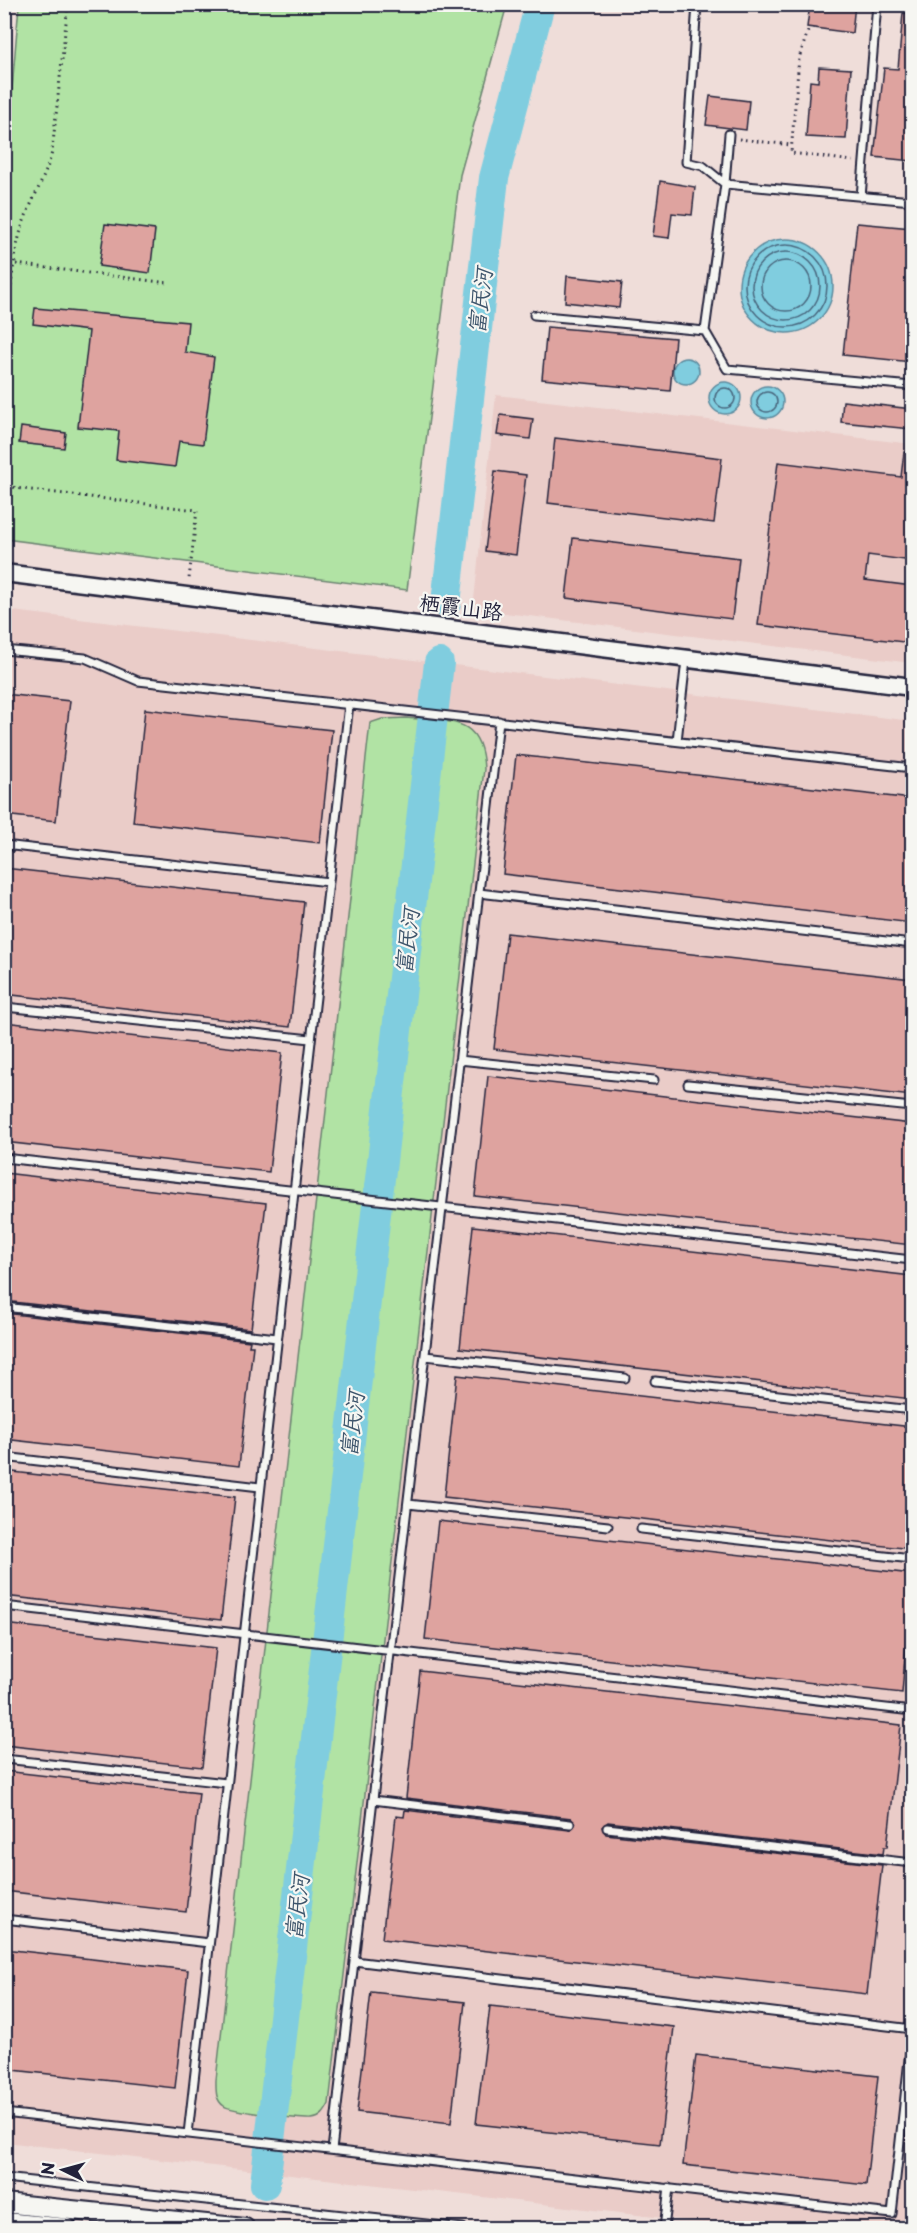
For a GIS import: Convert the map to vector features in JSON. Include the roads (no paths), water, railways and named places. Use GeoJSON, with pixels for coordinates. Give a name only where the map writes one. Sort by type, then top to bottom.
{"type":"FeatureCollection","features":[{"type":"Feature","properties":{"kind":"main road"},"geometry":{"type":"LineString","coordinates":[[4,2203],[245,2229]]}},
{"type":"Feature","properties":{"kind":"main road"},"geometry":{"type":"LineString","coordinates":[[4,2222],[67,2229]]}},
{"type":"Feature","properties":{"kind":"street","name":"栖霞山路"},"geometry":{"type":"LineString","coordinates":[[4,573],[912,687]]}},
{"type":"Feature","properties":{"kind":"lane"},"geometry":{"type":"LineString","coordinates":[[697,4],[686,162],[703,166],[725,184],[912,201]]}},
{"type":"Feature","properties":{"kind":"lane"},"geometry":{"type":"LineString","coordinates":[[861,197],[877,4]]}},
{"type":"Feature","properties":{"kind":"lane"},"geometry":{"type":"LineString","coordinates":[[729,136],[725,184],[705,331],[727,369],[912,386]]}},
{"type":"Feature","properties":{"kind":"lane"},"geometry":{"type":"LineString","coordinates":[[534,315],[705,331]]}},
{"type":"Feature","properties":{"kind":"lane"},"geometry":{"type":"LineString","coordinates":[[4,650],[85,658],[138,681],[912,768]]}},
{"type":"Feature","properties":{"kind":"lane"},"geometry":{"type":"LineString","coordinates":[[677,741],[686,660]]}},
{"type":"Feature","properties":{"kind":"lane"},"geometry":{"type":"LineString","coordinates":[[188,2134],[349,704]]}},
{"type":"Feature","properties":{"kind":"lane"},"geometry":{"type":"LineString","coordinates":[[332,2150],[499,721]]}},
{"type":"Feature","properties":{"kind":"lane"},"geometry":{"type":"LineString","coordinates":[[4,845],[329,882]]}},
{"type":"Feature","properties":{"kind":"lane"},"geometry":{"type":"LineString","coordinates":[[479,893],[912,944]]}},
{"type":"Feature","properties":{"kind":"lane"},"geometry":{"type":"LineString","coordinates":[[5,1007],[311,1040]]}},
{"type":"Feature","properties":{"kind":"lane"},"geometry":{"type":"LineString","coordinates":[[459,1060],[654,1080]]}},
{"type":"Feature","properties":{"kind":"lane"},"geometry":{"type":"LineString","coordinates":[[688,1084],[912,1107]]}},
{"type":"Feature","properties":{"kind":"lane"},"geometry":{"type":"LineString","coordinates":[[4,1158],[912,1260]]}},
{"type":"Feature","properties":{"kind":"lane"},"geometry":{"type":"LineString","coordinates":[[4,1306],[277,1338]]}},
{"type":"Feature","properties":{"kind":"lane"},"geometry":{"type":"LineString","coordinates":[[425,1356],[624,1378]]}},
{"type":"Feature","properties":{"kind":"lane"},"geometry":{"type":"LineString","coordinates":[[656,1381],[912,1410]]}},
{"type":"Feature","properties":{"kind":"lane"},"geometry":{"type":"LineString","coordinates":[[4,1457],[260,1487]]}},
{"type":"Feature","properties":{"kind":"lane"},"geometry":{"type":"LineString","coordinates":[[408,1503],[608,1526]]}},
{"type":"Feature","properties":{"kind":"lane"},"geometry":{"type":"LineString","coordinates":[[641,1529],[912,1559]]}},
{"type":"Feature","properties":{"kind":"lane"},"geometry":{"type":"LineString","coordinates":[[4,1606],[912,1712]]}},
{"type":"Feature","properties":{"kind":"lane"},"geometry":{"type":"LineString","coordinates":[[4,1759],[227,1783]]}},
{"type":"Feature","properties":{"kind":"lane"},"geometry":{"type":"LineString","coordinates":[[373,1800],[570,1824]]}},
{"type":"Feature","properties":{"kind":"lane"},"geometry":{"type":"LineString","coordinates":[[607,1828],[912,1863]]}},
{"type":"Feature","properties":{"kind":"lane"},"geometry":{"type":"LineString","coordinates":[[4,1919],[209,1943]]}},
{"type":"Feature","properties":{"kind":"lane"},"geometry":{"type":"LineString","coordinates":[[4,2113],[892,2214],[912,2031],[354,1962]]}},
{"type":"Feature","properties":{"kind":"lane"},"geometry":{"type":"LineString","coordinates":[[4,2178],[463,2229]]}},
{"type":"Feature","properties":{"kind":"lane"},"geometry":{"type":"LineString","coordinates":[[664,2229],[669,2188]]}},
{"type":"Feature","properties":{"kind":"water"},"geometry":{"type":"Polygon","coordinates":[[[777,239],[795,239],[820,252],[830,268],[833,286],[830,304],[820,320],[795,333],[777,333],[752,320],[739,295],[739,277],[752,252],[777,239]]]}},
{"type":"Feature","properties":{"kind":"water"},"geometry":{"type":"Polygon","coordinates":[[[686,358],[695,362],[699,371],[695,380],[686,384],[677,380],[673,371],[677,362],[686,358]]]}},
{"type":"Feature","properties":{"kind":"water"},"geometry":{"type":"Polygon","coordinates":[[[725,382],[736,387],[741,398],[736,409],[725,414],[714,409],[709,398],[714,387],[725,382]]]}},
{"type":"Feature","properties":{"kind":"water"},"geometry":{"type":"Polygon","coordinates":[[[767,386],[778,391],[783,402],[778,413],[767,418],[756,413],[751,402],[756,391],[767,386]]]}},
{"type":"Feature","properties":{"kind":"waterway","name":"富民河"},"geometry":{"type":"LineString","coordinates":[[446,603],[494,178],[540,4]]}},
{"type":"Feature","properties":{"kind":"waterway","name":"富民河"},"geometry":{"type":"LineString","coordinates":[[265,2184],[439,663]]}}]}
